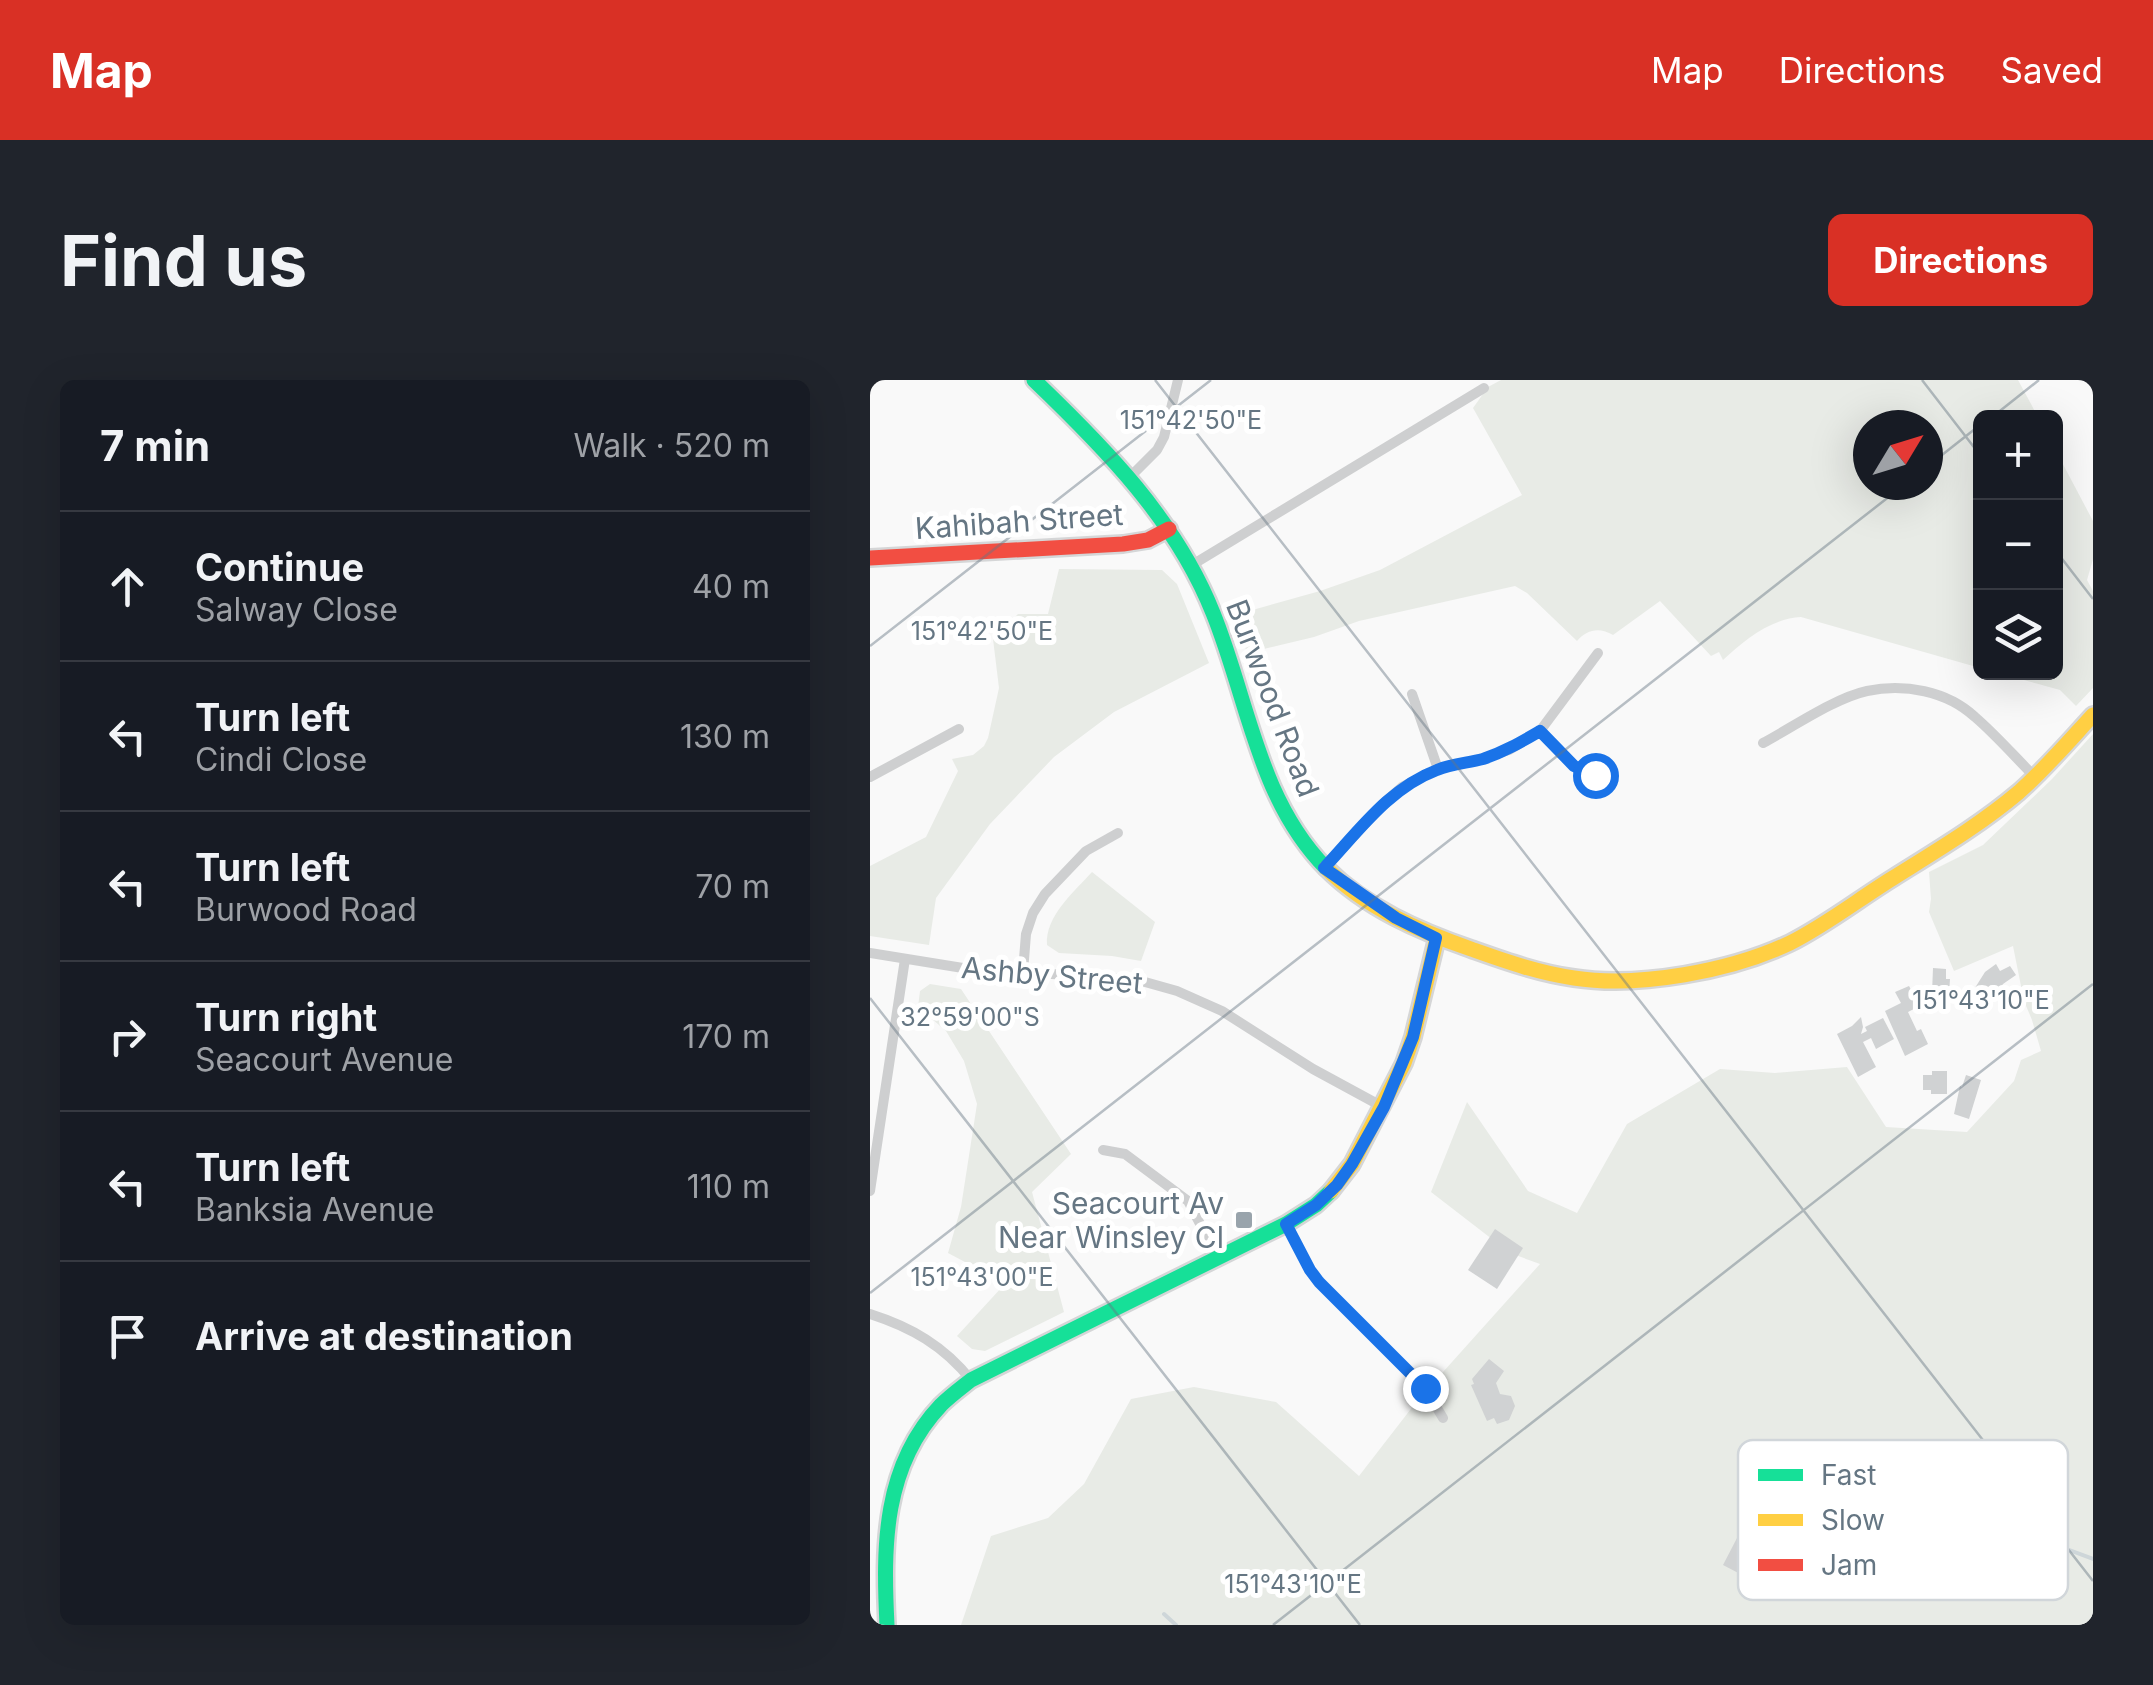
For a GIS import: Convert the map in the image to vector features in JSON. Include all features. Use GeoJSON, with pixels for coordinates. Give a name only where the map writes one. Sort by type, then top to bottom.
{"type":"FeatureCollection","features":[{"type":"Feature","properties":{"kind":"main road","name":"Burwood Road"},"geometry":{"type":"LineString","coordinates":[[1034,380],[1130,477],[1192,565],[1213,612],[1256,746],[1300,837],[1324,868],[1396,918],[1436,938],[1492,956],[1585,980],[1634,979],[1686,973],[1778,948],[1966,832],[2035,777],[2093,716]]}},
{"type":"Feature","properties":{"kind":"main road","name":"Kahibah Street"},"geometry":{"type":"LineString","coordinates":[[870,558],[1122,544],[1148,540],[1168,529]]}},
{"type":"Feature","properties":{"kind":"main road"},"geometry":{"type":"LineString","coordinates":[[886,1625],[885,1552],[897,1472],[912,1440],[932,1414],[971,1380],[1286,1224],[1316,1205],[1352,1164],[1384,1107],[1413,1037],[1436,938]]}},
{"type":"Feature","properties":{"kind":"street"},"geometry":{"type":"LineString","coordinates":[[1130,477],[1157,450],[1164,436],[1178,380]]}},
{"type":"Feature","properties":{"kind":"street"},"geometry":{"type":"LineString","coordinates":[[1192,565],[1484,388]]}},
{"type":"Feature","properties":{"kind":"street"},"geometry":{"type":"LineString","coordinates":[[1324,868],[1402,787],[1438,769],[1509,750],[1540,731],[1598,653]]}},
{"type":"Feature","properties":{"kind":"street"},"geometry":{"type":"LineString","coordinates":[[1764,743],[1842,700],[1866,691],[1897,688],[1928,692],[1973,714],[2035,777]]}},
{"type":"Feature","properties":{"kind":"street"},"geometry":{"type":"LineString","coordinates":[[1412,694],[1438,769]]}},
{"type":"Feature","properties":{"kind":"street"},"geometry":{"type":"LineString","coordinates":[[870,776],[959,728]]}},
{"type":"Feature","properties":{"kind":"street"},"geometry":{"type":"LineString","coordinates":[[1540,731],[1574,766],[1595,775]]}},
{"type":"Feature","properties":{"kind":"street"},"geometry":{"type":"LineString","coordinates":[[1023,972],[1026,934],[1045,894],[1086,850],[1118,833]]}},
{"type":"Feature","properties":{"kind":"street","name":"Ashby Street"},"geometry":{"type":"LineString","coordinates":[[870,953],[1006,975],[1023,972],[1138,980],[1177,991],[1222,1011],[1312,1069],[1384,1107]]}},
{"type":"Feature","properties":{"kind":"street"},"geometry":{"type":"LineString","coordinates":[[870,1191],[905,959]]}},
{"type":"Feature","properties":{"kind":"street"},"geometry":{"type":"LineString","coordinates":[[1103,1150],[1125,1154],[1188,1201],[1218,1258]]}},
{"type":"Feature","properties":{"kind":"street"},"geometry":{"type":"LineString","coordinates":[[1286,1224],[1319,1282],[1425,1388],[1442,1418]]}},
{"type":"Feature","properties":{"kind":"street"},"geometry":{"type":"LineString","coordinates":[[870,1314],[922,1335],[947,1353],[971,1380]]}},
{"type":"Feature","properties":{"kind":"shaded area"},"geometry":{"type":"Polygon","coordinates":[[[1501,380],[2018,380],[2034,410],[1973,410],[1973,666],[1801,617],[1769,626],[1723,660],[1719,652],[1711,656],[1660,601],[1613,635],[1594,630],[1577,641],[1515,586],[1359,621],[1314,637],[1247,653],[1235,615],[1380,570],[1522,495],[1473,408],[1488,387],[1501,380]]]}},
{"type":"Feature","properties":{"kind":"shaded area"},"geometry":{"type":"Polygon","coordinates":[[[2063,464],[2093,521],[2093,559],[2087,580],[2093,591],[2093,688],[2076,706],[2060,690],[2024,680],[2063,680],[2063,464]]]}},
{"type":"Feature","properties":{"kind":"shaded area"},"geometry":{"type":"Polygon","coordinates":[[[1059,569],[1162,570],[1177,584],[1209,663],[1114,712],[1054,757],[990,824],[936,898],[929,945],[870,936],[870,866],[926,837],[958,771],[952,759],[973,755],[984,746],[999,688],[993,639],[1018,614],[1048,614],[1059,569]]]}},
{"type":"Feature","properties":{"kind":"shaded area"},"geometry":{"type":"Polygon","coordinates":[[[2093,734],[2093,1625],[961,1625],[991,1536],[1048,1518],[1084,1484],[1131,1399],[1194,1387],[1276,1402],[1359,1476],[1417,1401],[1540,1264],[1510,1253],[1431,1192],[1467,1102],[1528,1191],[1577,1213],[1627,1124],[1720,1069],[1775,1073],[1847,1067],[1886,1127],[1967,1132],[2014,1081],[2021,1060],[2041,1051],[2024,1001],[2013,946],[1954,971],[1929,912],[1929,872],[1983,845],[2093,734]]]}},
{"type":"Feature","properties":{"kind":"shaded area"},"geometry":{"type":"Polygon","coordinates":[[[1092,872],[1155,922],[1141,961],[1059,953],[1047,945],[1056,914],[1092,872]]]}},
{"type":"Feature","properties":{"kind":"shaded area"},"geometry":{"type":"Polygon","coordinates":[[[930,984],[961,989],[1071,1154],[1032,1192],[1064,1312],[985,1351],[972,1349],[957,1336],[1002,1287],[948,1253],[961,1207],[977,1104],[964,1061],[946,1031],[918,1007],[920,991],[930,984]]]}},
{"type":"Feature","properties":{"kind":"building"},"geometry":{"type":"Polygon","coordinates":[[[1996,964],[2000,971],[2010,966],[2016,975],[2003,984],[1991,1002],[1973,991],[1985,972],[1996,964]]]}},
{"type":"Feature","properties":{"kind":"building"},"geometry":{"type":"Polygon","coordinates":[[[1933,968],[1946,969],[1949,994],[1908,1012],[1928,1044],[1905,1056],[1885,1011],[1901,1003],[1895,992],[1909,986],[1917,1001],[1932,993],[1933,968]]]}},
{"type":"Feature","properties":{"kind":"building"},"geometry":{"type":"Polygon","coordinates":[[[1861,1017],[1861,1034],[1867,1031],[1865,1027],[1883,1018],[1894,1039],[1876,1049],[1871,1038],[1863,1042],[1876,1067],[1858,1077],[1837,1034],[1861,1017]]]}},
{"type":"Feature","properties":{"kind":"building"},"geometry":{"type":"Polygon","coordinates":[[[1932,1071],[1947,1071],[1947,1094],[1923,1090],[1923,1075],[1932,1075],[1932,1071]]]}},
{"type":"Feature","properties":{"kind":"building"},"geometry":{"type":"Polygon","coordinates":[[[1966,1075],[1981,1080],[1969,1119],[1954,1114],[1966,1075]]]}},
{"type":"Feature","properties":{"kind":"building"},"geometry":{"type":"Polygon","coordinates":[[[1495,1229],[1523,1248],[1497,1289],[1468,1270],[1495,1229]]]}},
{"type":"Feature","properties":{"kind":"building"},"geometry":{"type":"Polygon","coordinates":[[[1489,1359],[1504,1371],[1496,1383],[1500,1394],[1511,1396],[1515,1406],[1509,1420],[1497,1424],[1494,1418],[1487,1421],[1471,1385],[1489,1359]]]}},
{"type":"Feature","properties":{"kind":"building"},"geometry":{"type":"Polygon","coordinates":[[[1737,1538],[1738,1538],[1738,1573],[1723,1565],[1737,1538]]]}},
{"type":"Feature","properties":{"kind":"waterway"},"geometry":{"type":"LineString","coordinates":[[2068,1550],[2093,1559]]}},
{"type":"Feature","properties":{"kind":"waterway"},"geometry":{"type":"LineString","coordinates":[[1164,1614],[1176,1625]]}},
{"type":"Feature","properties":{"kind":"traffic: fast"},"geometry":{"type":"LineString","coordinates":[[1034,380],[1112,459],[1179,547],[1213,613],[1270,780],[1303,841],[1326,868]]}},
{"type":"Feature","properties":{"kind":"traffic: fast"},"geometry":{"type":"LineString","coordinates":[[887,1625],[887,1537],[897,1481],[922,1429],[941,1405],[971,1380],[1286,1224],[1331,1191]]}},
{"type":"Feature","properties":{"kind":"traffic: slow"},"geometry":{"type":"LineString","coordinates":[[1326,868],[1358,895],[1394,917],[1522,966],[1600,981],[1684,975],[1766,953],[1829,920],[2004,804],[2039,774],[2093,715]]}},
{"type":"Feature","properties":{"kind":"traffic: slow"},"geometry":{"type":"LineString","coordinates":[[1331,1191],[1352,1164],[1404,1063],[1437,938]]}},
{"type":"Feature","properties":{"kind":"traffic: jam"},"geometry":{"type":"LineString","coordinates":[[870,558],[1123,544],[1148,540],[1169,529]]}},
{"type":"Feature","properties":{"kind":"place","name":"Seacourt Av Near Winsley Cl"},"geometry":{"type":"Point","coordinates":[1244,1220]}},
{"type":"Feature","properties":{"kind":"route"},"geometry":{"type":"LineString","coordinates":[[1425,1388],[1319,1282],[1286,1224],[1316,1205],[1337,1185],[1384,1107],[1413,1037],[1436,938],[1396,918],[1324,868],[1402,787],[1438,769],[1509,750],[1540,731],[1574,766],[1595,775]]}}]}
